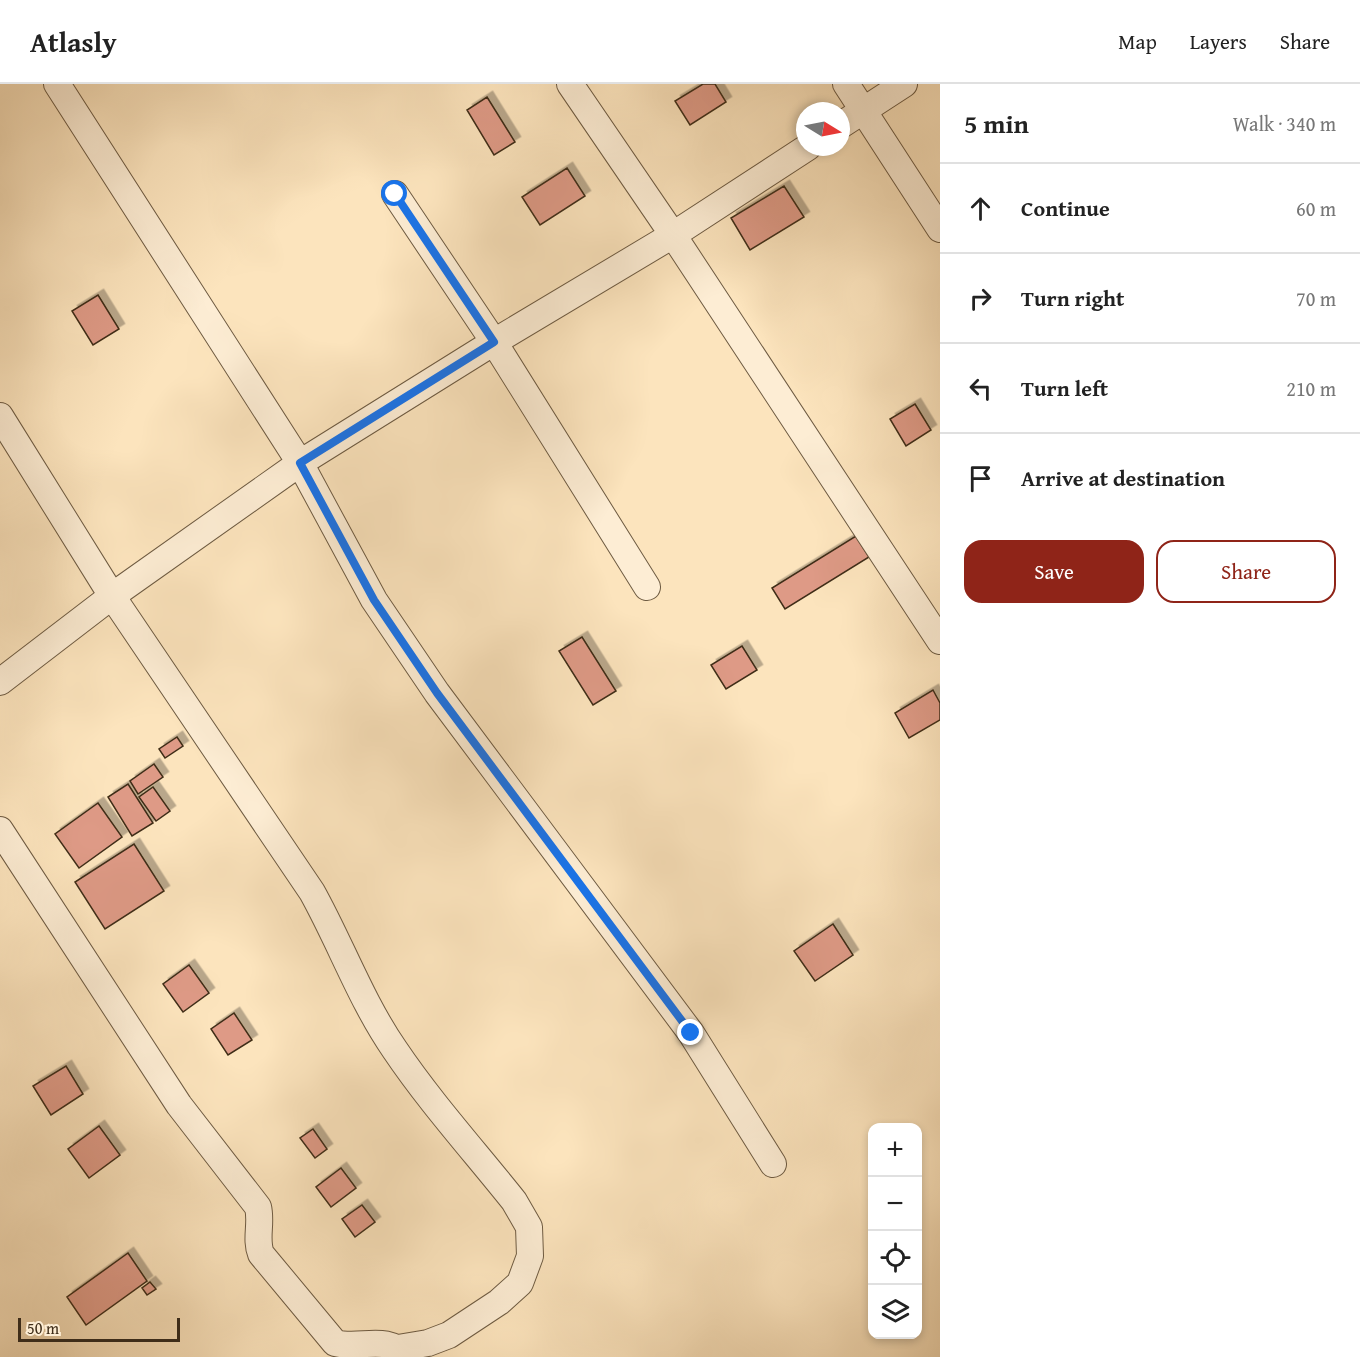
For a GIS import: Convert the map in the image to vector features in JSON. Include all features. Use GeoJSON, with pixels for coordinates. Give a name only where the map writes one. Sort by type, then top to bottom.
{"type":"FeatureCollection","features":[{"type":"Feature","properties":{"kind":"street"},"geometry":{"type":"LineString","coordinates":[[57,84],[300,463],[374,600],[444,703],[691,1033],[773,1164]]}},
{"type":"Feature","properties":{"kind":"street"},"geometry":{"type":"LineString","coordinates":[[570,84],[673,235],[940,641]]}},
{"type":"Feature","properties":{"kind":"street"},"geometry":{"type":"LineString","coordinates":[[846,84],[940,229]]}},
{"type":"Feature","properties":{"kind":"street"},"geometry":{"type":"LineString","coordinates":[[850,119],[904,84]]}},
{"type":"Feature","properties":{"kind":"street"},"geometry":{"type":"LineString","coordinates":[[0,682],[112,596],[300,463],[494,342],[673,235],[796,155]]}},
{"type":"Feature","properties":{"kind":"street"},"geometry":{"type":"LineString","coordinates":[[395,194],[494,342],[647,587]]}},
{"type":"Feature","properties":{"kind":"street"},"geometry":{"type":"LineString","coordinates":[[0,416],[112,596],[312,892],[338,938],[362,992],[395,1050],[514,1201],[529,1227],[530,1256],[520,1283],[499,1302],[449,1335],[402,1352],[370,1341],[345,1346],[336,1343],[261,1254],[257,1244],[261,1220],[258,1207],[180,1105],[0,830]]}},
{"type":"Feature","properties":{"kind":"building"},"geometry":{"type":"Polygon","coordinates":[[[703,84],[715,84],[726,102],[690,125],[675,101],[703,84]]]}},
{"type":"Feature","properties":{"kind":"building"},"geometry":{"type":"Polygon","coordinates":[[[487,97],[515,142],[494,155],[467,110],[487,97]]]}},
{"type":"Feature","properties":{"kind":"building"},"geometry":{"type":"Polygon","coordinates":[[[567,168],[585,196],[540,225],[522,197],[567,168]]]}},
{"type":"Feature","properties":{"kind":"building"},"geometry":{"type":"Polygon","coordinates":[[[784,186],[804,217],[750,250],[731,218],[784,186]]]}},
{"type":"Feature","properties":{"kind":"building"},"geometry":{"type":"Polygon","coordinates":[[[98,295],[119,329],[93,345],[72,311],[98,295]]]}},
{"type":"Feature","properties":{"kind":"building"},"geometry":{"type":"Polygon","coordinates":[[[915,404],[931,430],[906,446],[890,419],[915,404]]]}},
{"type":"Feature","properties":{"kind":"building"},"geometry":{"type":"Polygon","coordinates":[[[856,536],[869,557],[785,609],[772,588],[856,536]]]}},
{"type":"Feature","properties":{"kind":"building"},"geometry":{"type":"Polygon","coordinates":[[[582,637],[616,691],[593,705],[559,651],[582,637]]]}},
{"type":"Feature","properties":{"kind":"building"},"geometry":{"type":"Polygon","coordinates":[[[742,646],[757,670],[726,689],[711,665],[742,646]]]}},
{"type":"Feature","properties":{"kind":"building"},"geometry":{"type":"Polygon","coordinates":[[[933,690],[940,703],[940,720],[909,738],[895,713],[933,690]]]}},
{"type":"Feature","properties":{"kind":"building"},"geometry":{"type":"Polygon","coordinates":[[[177,737],[183,746],[165,758],[159,749],[177,737]]]}},
{"type":"Feature","properties":{"kind":"building"},"geometry":{"type":"Polygon","coordinates":[[[154,764],[163,777],[138,794],[130,781],[154,764]]]}},
{"type":"Feature","properties":{"kind":"building"},"geometry":{"type":"Polygon","coordinates":[[[128,784],[153,823],[132,836],[108,797],[128,784]]]}},
{"type":"Feature","properties":{"kind":"building"},"geometry":{"type":"Polygon","coordinates":[[[153,787],[170,811],[156,821],[139,797],[153,787]]]}},
{"type":"Feature","properties":{"kind":"building"},"geometry":{"type":"Polygon","coordinates":[[[98,803],[122,837],[79,868],[55,834],[98,803]]]}},
{"type":"Feature","properties":{"kind":"building"},"geometry":{"type":"Polygon","coordinates":[[[134,844],[164,891],[105,929],[75,882],[134,844]]]}},
{"type":"Feature","properties":{"kind":"building"},"geometry":{"type":"Polygon","coordinates":[[[833,924],[853,955],[815,981],[794,951],[833,924]]]}},
{"type":"Feature","properties":{"kind":"building"},"geometry":{"type":"Polygon","coordinates":[[[189,965],[209,993],[183,1012],[163,984],[189,965]]]}},
{"type":"Feature","properties":{"kind":"building"},"geometry":{"type":"Polygon","coordinates":[[[234,1013],[252,1040],[228,1055],[211,1029],[234,1013]]]}},
{"type":"Feature","properties":{"kind":"building"},"geometry":{"type":"Polygon","coordinates":[[[66,1066],[83,1094],[51,1115],[33,1086],[66,1066]]]}},
{"type":"Feature","properties":{"kind":"building"},"geometry":{"type":"Polygon","coordinates":[[[99,1126],[120,1155],[89,1178],[68,1149],[99,1126]]]}},
{"type":"Feature","properties":{"kind":"building"},"geometry":{"type":"Polygon","coordinates":[[[313,1129],[327,1149],[315,1158],[300,1138],[313,1129]]]}},
{"type":"Feature","properties":{"kind":"building"},"geometry":{"type":"Polygon","coordinates":[[[341,1168],[356,1188],[331,1207],[316,1187],[341,1168]]]}},
{"type":"Feature","properties":{"kind":"building"},"geometry":{"type":"Polygon","coordinates":[[[362,1205],[375,1222],[355,1237],[342,1219],[362,1205]]]}},
{"type":"Feature","properties":{"kind":"building"},"geometry":{"type":"Polygon","coordinates":[[[128,1253],[147,1281],[86,1325],[67,1297],[128,1253]]]}},
{"type":"Feature","properties":{"kind":"building"},"geometry":{"type":"Polygon","coordinates":[[[150,1282],[156,1289],[147,1295],[142,1288],[150,1282]]]}},
{"type":"Feature","properties":{"kind":"route"},"geometry":{"type":"LineString","coordinates":[[395,194],[494,342],[300,463],[374,600],[437,693],[691,1033]]}}]}
